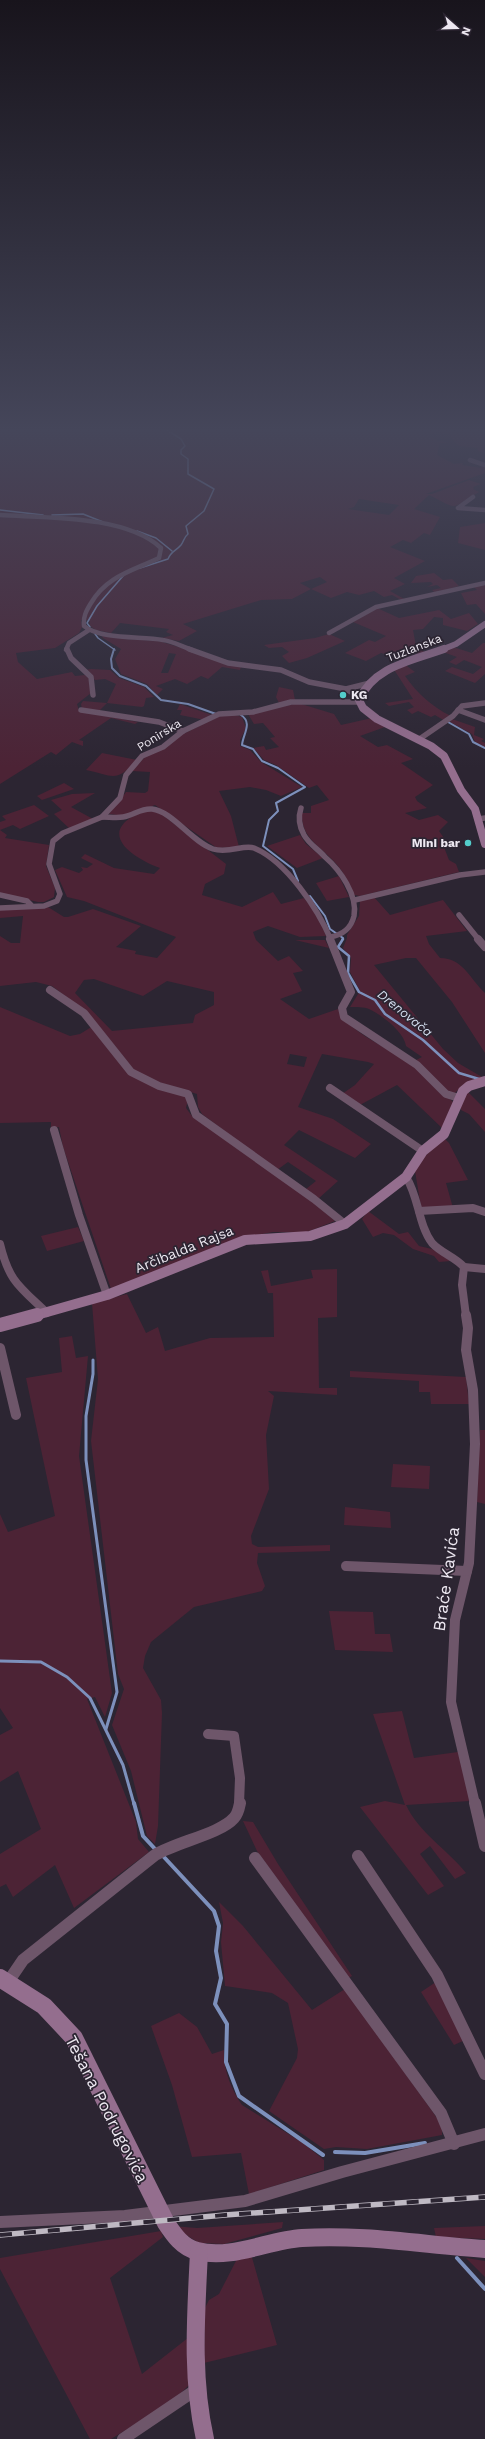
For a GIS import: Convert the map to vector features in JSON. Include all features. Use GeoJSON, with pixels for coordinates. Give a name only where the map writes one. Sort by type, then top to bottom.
{"type":"FeatureCollection","features":[{"type":"Feature","properties":{"kind":"street"},"geometry":{"type":"LineString","coordinates":[[154,541],[159,543],[161,548],[158,558],[120,574],[102,585],[84,614],[84,626],[93,631],[123,637],[157,639],[232,664],[265,667],[285,672],[309,682],[346,688],[370,683]]}},
{"type":"Feature","properties":{"kind":"street"},"geometry":{"type":"LineString","coordinates":[[329,634],[376,607],[485,583]]}},
{"type":"Feature","properties":{"kind":"street","name":"Tuzlanska"},"geometry":{"type":"LineString","coordinates":[[360,699],[370,683],[392,667],[453,645],[474,629],[485,624]]}},
{"type":"Feature","properties":{"kind":"street"},"geometry":{"type":"LineString","coordinates":[[93,631],[68,643],[66,651],[70,658],[91,677],[93,695]]}},
{"type":"Feature","properties":{"kind":"street"},"geometry":{"type":"LineString","coordinates":[[346,688],[360,699],[377,719],[438,750],[446,758],[482,819],[485,844]]}},
{"type":"Feature","properties":{"kind":"street","name":"Ponirska"},"geometry":{"type":"LineString","coordinates":[[0,908],[49,905],[60,897],[49,864],[51,844],[62,833],[102,817],[120,798],[126,775],[140,758],[167,745],[183,731],[217,715],[253,712],[291,702],[360,699]]}},
{"type":"Feature","properties":{"kind":"street"},"geometry":{"type":"LineString","coordinates":[[418,740],[453,716],[462,706],[485,703]]}},
{"type":"Feature","properties":{"kind":"street"},"geometry":{"type":"LineString","coordinates":[[81,710],[159,722],[183,731]]}},
{"type":"Feature","properties":{"kind":"street"},"geometry":{"type":"LineString","coordinates":[[458,710],[485,720]]}},
{"type":"Feature","properties":{"kind":"street"},"geometry":{"type":"LineString","coordinates":[[301,808],[298,817],[304,836],[334,865],[355,900],[353,919],[348,929],[336,936]]}},
{"type":"Feature","properties":{"kind":"street"},"geometry":{"type":"LineString","coordinates":[[102,817],[123,818],[144,809],[154,809],[163,813],[195,839],[217,851],[228,852],[246,848],[259,851],[286,868],[292,880],[336,936],[343,975],[351,990],[351,994],[342,1008],[344,1017],[360,1030],[417,1065],[441,1091],[459,1098]]}},
{"type":"Feature","properties":{"kind":"street"},"geometry":{"type":"LineString","coordinates":[[355,900],[460,875],[485,872]]}},
{"type":"Feature","properties":{"kind":"street"},"geometry":{"type":"LineString","coordinates":[[0,895],[27,901],[31,905]]}},
{"type":"Feature","properties":{"kind":"street"},"geometry":{"type":"LineString","coordinates":[[459,915],[485,947]]}},
{"type":"Feature","properties":{"kind":"street"},"geometry":{"type":"LineString","coordinates":[[50,990],[84,1013],[131,1072],[155,1084],[188,1094],[196,1115],[314,1199],[345,1224]]}},
{"type":"Feature","properties":{"kind":"street","name":"Arčibalda Rajsa"},"geometry":{"type":"LineString","coordinates":[[0,1326],[107,1295],[234,1244],[263,1238],[310,1236],[345,1224],[406,1177],[423,1152],[444,1134],[450,1124],[459,1098],[469,1086],[482,1082]]}},
{"type":"Feature","properties":{"kind":"street"},"geometry":{"type":"LineString","coordinates":[[330,1088],[423,1152]]}},
{"type":"Feature","properties":{"kind":"street"},"geometry":{"type":"LineString","coordinates":[[54,1130],[75,1200],[107,1295]]}},
{"type":"Feature","properties":{"kind":"street"},"geometry":{"type":"LineString","coordinates":[[406,1177],[413,1187],[419,1211],[435,1246],[464,1267],[485,1269]]}},
{"type":"Feature","properties":{"kind":"street"},"geometry":{"type":"LineString","coordinates":[[419,1211],[432,1213],[475,1208],[485,1212]]}},
{"type":"Feature","properties":{"kind":"street"},"geometry":{"type":"LineString","coordinates":[[0,1244],[2,1258],[17,1285],[47,1313]]}},
{"type":"Feature","properties":{"kind":"street","name":"Braće Kavića"},"geometry":{"type":"LineString","coordinates":[[464,1267],[462,1285],[468,1328],[466,1350],[473,1390],[476,1444],[467,1571],[455,1620],[451,1702],[485,1846]]}},
{"type":"Feature","properties":{"kind":"street"},"geometry":{"type":"LineString","coordinates":[[0,1348],[16,1415]]}},
{"type":"Feature","properties":{"kind":"street"},"geometry":{"type":"LineString","coordinates":[[346,1566],[467,1571]]}},
{"type":"Feature","properties":{"kind":"street"},"geometry":{"type":"LineString","coordinates":[[4,1980],[23,1960],[156,1855],[174,1844],[211,1831],[235,1817],[240,1806],[240,1795],[234,1736],[208,1734]]}},
{"type":"Feature","properties":{"kind":"street"},"geometry":{"type":"LineString","coordinates":[[358,1856],[437,1975],[485,2074]]}},
{"type":"Feature","properties":{"kind":"street"},"geometry":{"type":"LineString","coordinates":[[255,1858],[441,2113],[454,2144]]}},
{"type":"Feature","properties":{"kind":"street","name":"Tešana Podrugovića"},"geometry":{"type":"LineString","coordinates":[[4,1980],[44,2006],[74,2038],[159,2210],[177,2240],[183,2246],[199,2252]]}},
{"type":"Feature","properties":{"kind":"street"},"geometry":{"type":"LineString","coordinates":[[0,2222],[125,2216],[159,2210],[244,2201],[342,2172],[454,2144],[485,2134]]}},
{"type":"Feature","properties":{"kind":"street"},"geometry":{"type":"LineString","coordinates":[[205,2439],[199,2416],[197,2389],[199,2252],[217,2252],[280,2240],[303,2238],[404,2241],[448,2247],[485,2249]]}},
{"type":"Feature","properties":{"kind":"street"},"geometry":{"type":"LineString","coordinates":[[122,2439],[161,2415],[197,2389]]}},
{"type":"Feature","properties":{"kind":"shaded area"},"geometry":{"type":"Polygon","coordinates":[[[0,541],[401,541],[390,547],[425,561],[394,578],[405,584],[390,591],[406,600],[403,601],[392,595],[384,597],[374,591],[359,595],[347,592],[331,598],[311,589],[292,599],[261,600],[183,624],[197,631],[179,641],[162,638],[173,635],[166,632],[169,629],[120,623],[111,633],[96,630],[90,626],[89,620],[81,620],[82,627],[79,633],[55,648],[16,653],[18,662],[37,679],[72,672],[75,676],[85,675],[90,679],[91,693],[77,704],[79,711],[138,722],[135,724],[111,718],[79,740],[83,741],[83,746],[72,742],[56,755],[51,752],[0,784],[0,541]],[[320,577],[300,583],[311,589],[327,582],[320,577]]]}},
{"type":"Feature","properties":{"kind":"shaded area"},"geometry":{"type":"Polygon","coordinates":[[[458,541],[485,541],[485,550],[458,543],[458,541]]]}},
{"type":"Feature","properties":{"kind":"shaded area"},"geometry":{"type":"Polygon","coordinates":[[[434,573],[443,580],[452,579],[459,586],[435,593],[432,590],[441,588],[437,585],[427,587],[433,584],[431,582],[411,583],[416,576],[434,573]]]}},
{"type":"Feature","properties":{"kind":"shaded area"},"geometry":{"type":"Polygon","coordinates":[[[485,584],[485,614],[476,604],[467,605],[461,593],[477,590],[473,586],[485,584]]]}},
{"type":"Feature","properties":{"kind":"shaded area"},"geometry":{"type":"Polygon","coordinates":[[[377,608],[399,618],[439,610],[451,619],[469,613],[478,624],[467,631],[443,625],[443,618],[434,617],[423,629],[413,630],[416,646],[426,653],[421,655],[405,648],[388,655],[381,653],[366,661],[345,653],[369,640],[375,642],[386,636],[353,622],[377,608]]]}},
{"type":"Feature","properties":{"kind":"shaded area"},"geometry":{"type":"Polygon","coordinates":[[[100,633],[124,639],[159,641],[241,666],[240,670],[222,667],[208,679],[201,676],[187,684],[175,679],[156,686],[163,689],[157,695],[147,684],[121,674],[115,659],[121,649],[103,638],[100,633]],[[169,653],[161,673],[168,673],[176,654],[169,653]]]}},
{"type":"Feature","properties":{"kind":"shaded area"},"geometry":{"type":"Polygon","coordinates":[[[329,634],[345,641],[307,658],[289,663],[282,656],[289,652],[282,647],[269,648],[264,645],[315,638],[329,634]]]}},
{"type":"Feature","properties":{"kind":"shaded area"},"geometry":{"type":"Polygon","coordinates":[[[483,643],[485,643],[485,674],[475,683],[445,671],[452,667],[473,674],[482,667],[464,660],[456,665],[449,662],[457,657],[443,652],[453,647],[472,653],[483,643]]]}},
{"type":"Feature","properties":{"kind":"shaded area"},"geometry":{"type":"Polygon","coordinates":[[[404,664],[415,672],[405,676],[415,688],[431,704],[451,716],[445,721],[435,715],[431,717],[418,711],[412,714],[407,710],[414,707],[409,702],[389,706],[385,703],[413,699],[393,668],[404,664]]]}},
{"type":"Feature","properties":{"kind":"shaded area"},"geometry":{"type":"Polygon","coordinates":[[[85,670],[110,670],[119,678],[144,687],[154,697],[146,698],[144,706],[142,707],[107,703],[116,684],[105,679],[95,680],[85,670]]]}},
{"type":"Feature","properties":{"kind":"shaded area"},"geometry":{"type":"Polygon","coordinates":[[[279,687],[293,690],[295,700],[279,703],[276,697],[279,687]]]}},
{"type":"Feature","properties":{"kind":"shaded area"},"geometry":{"type":"Polygon","coordinates":[[[83,701],[107,703],[99,711],[82,709],[81,704],[83,701]]]}},
{"type":"Feature","properties":{"kind":"shaded area"},"geometry":{"type":"Polygon","coordinates":[[[298,703],[334,714],[341,725],[372,718],[385,727],[360,736],[378,747],[387,745],[413,759],[401,763],[433,785],[415,797],[417,801],[427,808],[405,813],[419,820],[438,815],[448,822],[439,831],[446,841],[442,842],[449,860],[456,864],[459,872],[360,896],[354,895],[345,876],[336,863],[310,838],[305,831],[302,813],[311,813],[311,806],[329,800],[317,785],[309,788],[276,765],[264,760],[253,748],[264,746],[266,750],[279,747],[270,738],[275,737],[263,723],[254,724],[248,714],[298,703]]]}},
{"type":"Feature","properties":{"kind":"shaded area"},"geometry":{"type":"Polygon","coordinates":[[[180,704],[212,715],[205,720],[180,715],[182,710],[177,710],[180,704]]]}},
{"type":"Feature","properties":{"kind":"shaded area"},"geometry":{"type":"Polygon","coordinates":[[[235,715],[242,717],[246,728],[240,740],[240,746],[250,750],[261,762],[302,787],[281,796],[266,790],[250,787],[219,791],[231,816],[239,847],[217,848],[155,805],[125,816],[109,814],[126,792],[145,793],[148,791],[150,772],[132,771],[145,757],[167,747],[181,735],[220,716],[235,715]]]}},
{"type":"Feature","properties":{"kind":"shaded area"},"geometry":{"type":"Polygon","coordinates":[[[452,719],[475,727],[474,735],[484,739],[481,741],[485,743],[485,747],[475,742],[472,734],[450,722],[452,719]]]}},
{"type":"Feature","properties":{"kind":"shaded area"},"geometry":{"type":"Polygon","coordinates":[[[102,753],[137,760],[124,772],[114,776],[86,770],[102,753]]]}},
{"type":"Feature","properties":{"kind":"shaded area"},"geometry":{"type":"Polygon","coordinates":[[[64,783],[74,789],[42,800],[37,796],[64,783]]]}},
{"type":"Feature","properties":{"kind":"shaded area"},"geometry":{"type":"Polygon","coordinates":[[[95,793],[71,807],[93,819],[70,829],[54,814],[62,810],[51,800],[72,794],[95,793]]]}},
{"type":"Feature","properties":{"kind":"shaded area"},"geometry":{"type":"Polygon","coordinates":[[[34,805],[49,816],[20,829],[13,825],[0,830],[0,822],[6,820],[2,816],[34,805]]]}},
{"type":"Feature","properties":{"kind":"shaded area"},"geometry":{"type":"Polygon","coordinates":[[[147,810],[160,813],[226,864],[224,874],[205,884],[202,895],[242,907],[273,892],[281,904],[304,898],[318,915],[326,936],[300,937],[268,926],[253,932],[256,940],[278,961],[289,956],[303,971],[293,973],[302,991],[280,999],[309,1019],[338,1009],[350,1025],[360,1033],[412,1064],[440,1093],[453,1102],[442,1128],[397,1085],[358,1106],[342,1094],[355,1085],[374,1064],[322,1054],[298,1107],[333,1119],[371,1144],[355,1158],[299,1130],[284,1145],[338,1181],[318,1199],[306,1189],[316,1181],[288,1162],[277,1170],[267,1163],[202,1114],[198,1107],[197,1094],[158,1082],[134,1070],[89,1014],[52,986],[36,982],[0,986],[0,936],[11,943],[20,943],[23,916],[0,918],[0,910],[48,907],[64,917],[68,917],[93,909],[141,926],[116,947],[136,951],[135,954],[157,958],[176,937],[84,901],[67,897],[55,870],[62,867],[79,873],[83,870],[81,867],[87,868],[93,864],[81,858],[85,854],[114,868],[154,874],[160,868],[136,856],[127,849],[121,841],[119,833],[122,825],[131,817],[147,810]],[[94,979],[84,980],[75,993],[112,1031],[193,1023],[195,1015],[214,1005],[214,992],[167,981],[143,996],[94,979]],[[290,1054],[287,1064],[304,1067],[307,1057],[290,1054]]]}},
{"type":"Feature","properties":{"kind":"shaded area"},"geometry":{"type":"Polygon","coordinates":[[[0,830],[7,835],[5,838],[49,845],[46,866],[55,888],[54,897],[44,902],[38,902],[0,893],[0,830]]]}},
{"type":"Feature","properties":{"kind":"shaded area"},"geometry":{"type":"Polygon","coordinates":[[[300,835],[306,844],[323,858],[297,868],[267,846],[300,835]]]}},
{"type":"Feature","properties":{"kind":"shaded area"},"geometry":{"type":"Polygon","coordinates":[[[339,876],[349,897],[327,901],[316,883],[339,876]]]}},
{"type":"Feature","properties":{"kind":"shaded area"},"geometry":{"type":"Polygon","coordinates":[[[373,896],[390,915],[443,900],[467,931],[426,936],[429,944],[440,958],[448,959],[460,965],[485,993],[485,1053],[452,1002],[416,958],[406,958],[374,965],[443,1049],[458,1063],[482,1077],[463,1085],[455,1093],[447,1092],[416,1060],[422,1057],[406,1046],[401,1035],[392,1024],[369,1009],[362,1007],[350,1007],[360,991],[350,972],[351,958],[343,948],[347,935],[359,916],[360,901],[373,896]]]}},
{"type":"Feature","properties":{"kind":"shaded area"},"geometry":{"type":"Polygon","coordinates":[[[295,940],[325,940],[329,948],[295,940]]]}},
{"type":"Feature","properties":{"kind":"shaded area"},"geometry":{"type":"Polygon","coordinates":[[[0,1007],[70,1036],[80,1034],[93,1026],[127,1072],[184,1094],[188,1099],[186,1108],[192,1116],[314,1203],[335,1221],[307,1232],[273,1232],[241,1238],[111,1289],[63,1147],[59,1127],[51,1128],[51,1122],[0,1123],[0,1007]]]}},
{"type":"Feature","properties":{"kind":"shaded area"},"geometry":{"type":"Polygon","coordinates":[[[467,1091],[485,1109],[485,1132],[469,1114],[461,1110],[461,1103],[467,1091]]]}},
{"type":"Feature","properties":{"kind":"shaded area"},"geometry":{"type":"Polygon","coordinates":[[[444,1138],[449,1143],[468,1180],[446,1183],[453,1208],[421,1207],[415,1171],[423,1158],[444,1138]]]}},
{"type":"Feature","properties":{"kind":"shaded area"},"geometry":{"type":"Polygon","coordinates":[[[368,1211],[399,1234],[408,1232],[419,1246],[432,1249],[451,1261],[439,1262],[434,1256],[413,1249],[394,1235],[383,1233],[373,1237],[362,1219],[368,1211]]]}},
{"type":"Feature","properties":{"kind":"shaded area"},"geometry":{"type":"Polygon","coordinates":[[[78,1227],[84,1241],[47,1251],[41,1236],[78,1227]]]}},
{"type":"Feature","properties":{"kind":"shaded area"},"geometry":{"type":"Polygon","coordinates":[[[337,1269],[337,1317],[318,1318],[319,1388],[337,1388],[337,1395],[268,1391],[274,1396],[266,1435],[269,1489],[251,1536],[252,1544],[258,1547],[330,1545],[330,1551],[258,1553],[257,1563],[265,1586],[262,1591],[194,1607],[151,1642],[145,1656],[143,1668],[161,1700],[162,1713],[158,1826],[155,1844],[147,1836],[131,1771],[112,1725],[124,1689],[118,1674],[91,1441],[98,1379],[92,1303],[127,1294],[146,1333],[158,1327],[165,1351],[210,1338],[274,1337],[273,1293],[268,1293],[261,1271],[268,1270],[271,1286],[313,1278],[311,1270],[337,1269]]]}},
{"type":"Feature","properties":{"kind":"shaded area"},"geometry":{"type":"Polygon","coordinates":[[[72,1336],[76,1358],[88,1356],[79,1456],[112,1693],[105,1717],[95,1697],[87,1699],[136,1822],[138,1839],[149,1852],[74,1908],[55,1865],[13,1897],[6,1884],[0,1887],[0,1854],[41,1829],[18,1771],[0,1782],[0,1735],[13,1728],[0,1708],[0,1514],[8,1532],[55,1516],[26,1378],[62,1372],[59,1338],[72,1336]]]}},
{"type":"Feature","properties":{"kind":"shaded area"},"geometry":{"type":"Polygon","coordinates":[[[350,1371],[466,1377],[469,1404],[431,1404],[430,1392],[419,1392],[419,1381],[350,1377],[350,1371]]]}},
{"type":"Feature","properties":{"kind":"shaded area"},"geometry":{"type":"Polygon","coordinates":[[[480,1430],[485,1430],[485,1504],[477,1502],[480,1430]]]}},
{"type":"Feature","properties":{"kind":"shaded area"},"geometry":{"type":"Polygon","coordinates":[[[393,1464],[430,1466],[429,1489],[391,1487],[393,1464]]]}},
{"type":"Feature","properties":{"kind":"shaded area"},"geometry":{"type":"Polygon","coordinates":[[[345,1507],[390,1512],[391,1528],[344,1525],[345,1507]]]}},
{"type":"Feature","properties":{"kind":"shaded area"},"geometry":{"type":"Polygon","coordinates":[[[329,1611],[373,1612],[375,1634],[390,1634],[393,1652],[335,1650],[329,1611]]]}},
{"type":"Feature","properties":{"kind":"shaded area"},"geometry":{"type":"Polygon","coordinates":[[[402,1711],[414,1758],[458,1752],[470,1801],[406,1805],[418,1824],[466,1873],[455,1879],[430,1846],[420,1854],[444,1886],[428,1895],[360,1807],[385,1801],[405,1805],[373,1714],[402,1711]]]}},
{"type":"Feature","properties":{"kind":"shaded area"},"geometry":{"type":"Polygon","coordinates":[[[243,1821],[253,1822],[278,1864],[352,1976],[348,1978],[257,1851],[243,1821]]]}},
{"type":"Feature","properties":{"kind":"shaded area"},"geometry":{"type":"Polygon","coordinates":[[[219,1902],[243,1926],[312,2010],[345,1989],[442,2125],[442,2135],[367,2149],[336,2147],[324,2149],[269,2111],[297,2058],[298,2049],[288,2003],[272,1993],[225,1986],[221,1942],[223,1923],[219,1902]]]}},
{"type":"Feature","properties":{"kind":"shaded area"},"geometry":{"type":"Polygon","coordinates":[[[436,1982],[465,2040],[454,2045],[421,1992],[436,1982]]]}},
{"type":"Feature","properties":{"kind":"shaded area"},"geometry":{"type":"Polygon","coordinates":[[[179,2013],[197,2027],[212,2054],[224,2050],[228,2079],[242,2105],[303,2143],[324,2160],[324,2170],[249,2194],[241,2153],[192,2157],[172,2085],[151,2026],[179,2013]]]}},
{"type":"Feature","properties":{"kind":"shaded area"},"geometry":{"type":"Polygon","coordinates":[[[283,2222],[282,2228],[224,2244],[199,2243],[172,2226],[197,2228],[283,2222]]]}},
{"type":"Feature","properties":{"kind":"shaded area"},"geometry":{"type":"Polygon","coordinates":[[[485,2226],[485,2239],[436,2237],[434,2228],[485,2226]]]}},
{"type":"Feature","properties":{"kind":"shaded area"},"geometry":{"type":"Polygon","coordinates":[[[161,2231],[163,2237],[110,2278],[142,2374],[193,2334],[189,2385],[172,2402],[111,2439],[90,2439],[0,2269],[0,2258],[161,2231]]]}},
{"type":"Feature","properties":{"kind":"shaded area"},"geometry":{"type":"Polygon","coordinates":[[[251,2254],[277,2345],[204,2363],[205,2308],[209,2300],[219,2294],[237,2259],[251,2254]]]}},
{"type":"Feature","properties":{"kind":"shaded area"},"geometry":{"type":"Polygon","coordinates":[[[466,2258],[485,2261],[485,2277],[466,2258]]]}},
{"type":"Feature","properties":{"kind":"waterway"},"geometry":{"type":"LineString","coordinates":[[159,541],[172,551]]}},
{"type":"Feature","properties":{"kind":"waterway","name":"Drenovača"},"geometry":{"type":"LineString","coordinates":[[140,568],[168,559],[183,541]]}},
{"type":"Feature","properties":{"kind":"waterway","name":"Drenovača"},"geometry":{"type":"LineString","coordinates":[[90,627],[87,623],[97,606],[123,576]]}},
{"type":"Feature","properties":{"kind":"waterway","name":"Drenovača"},"geometry":{"type":"LineString","coordinates":[[93,631],[98,638],[114,649]]}},
{"type":"Feature","properties":{"kind":"waterway","name":"Drenovača"},"geometry":{"type":"LineString","coordinates":[[114,649],[111,659],[112,668],[120,676],[146,686],[161,700],[188,704],[216,714]]}},
{"type":"Feature","properties":{"kind":"waterway","name":"Drenovača"},"geometry":{"type":"LineString","coordinates":[[241,715],[245,718],[247,725],[242,745],[253,749],[262,761],[278,768],[305,787],[276,803],[278,811],[269,820],[263,846],[293,869],[298,881]]}},
{"type":"Feature","properties":{"kind":"waterway"},"geometry":{"type":"LineString","coordinates":[[448,722],[469,734],[473,742],[485,748]]}},
{"type":"Feature","properties":{"kind":"waterway","name":"Drenovača"},"geometry":{"type":"LineString","coordinates":[[310,896],[325,916],[330,929],[343,938],[342,940]]}},
{"type":"Feature","properties":{"kind":"waterway","name":"Drenovača"},"geometry":{"type":"LineString","coordinates":[[343,939],[338,947],[349,956],[348,973],[359,992],[375,1000],[385,1014],[423,1040],[459,1073],[479,1079]]}},
{"type":"Feature","properties":{"kind":"waterway"},"geometry":{"type":"LineString","coordinates":[[93,1360],[93,1374],[86,1416],[86,1460],[117,1692],[106,1729]]}},
{"type":"Feature","properties":{"kind":"waterway"},"geometry":{"type":"LineString","coordinates":[[0,1661],[41,1662],[67,1677],[90,1698],[123,1765],[134,1804]]}},
{"type":"Feature","properties":{"kind":"waterway"},"geometry":{"type":"LineString","coordinates":[[134,1803],[143,1836],[156,1850]]}},
{"type":"Feature","properties":{"kind":"waterway"},"geometry":{"type":"LineString","coordinates":[[163,1856],[214,1911],[219,1926],[216,1951],[221,1978],[215,2004],[227,2024],[226,2062],[239,2096],[323,2155]]}},
{"type":"Feature","properties":{"kind":"waterway"},"geometry":{"type":"LineString","coordinates":[[335,2152],[365,2153],[425,2143]]}},
{"type":"Feature","properties":{"kind":"waterway"},"geometry":{"type":"LineString","coordinates":[[457,2258],[485,2289]]}},
{"type":"Feature","properties":{"kind":"railway"},"geometry":{"type":"LineString","coordinates":[[0,2235],[225,2215],[485,2197]]}},
{"type":"Feature","properties":{"kind":"place","name":"KG"},"geometry":{"type":"Point","coordinates":[343,695]}},
{"type":"Feature","properties":{"kind":"place","name":"Mini bar"},"geometry":{"type":"Point","coordinates":[468,843]}}]}
